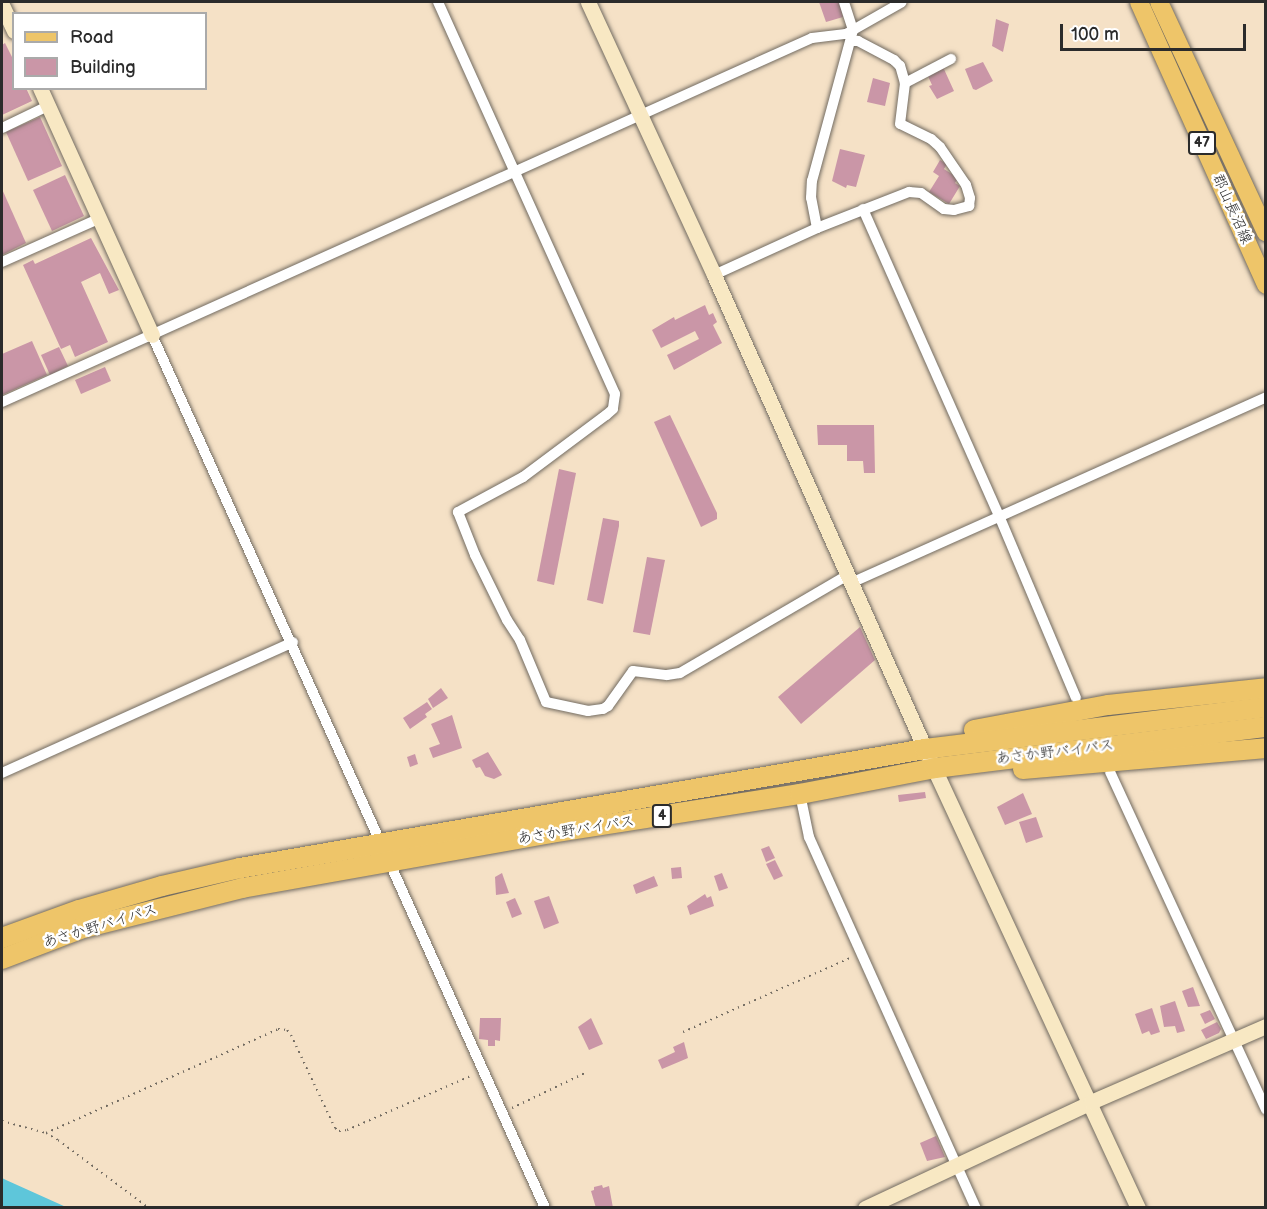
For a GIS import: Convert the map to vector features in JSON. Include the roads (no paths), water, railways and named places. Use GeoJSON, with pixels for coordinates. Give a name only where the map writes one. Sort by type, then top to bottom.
{"type":"FeatureCollection","features":[{"type":"Feature","properties":{"kind":"highway"},"geometry":{"type":"LineString","coordinates":[[925,748],[951,734],[1069,712],[1182,696],[1266,688]]}},
{"type":"Feature","properties":{"kind":"highway","name":"あさか野バイパス"},"geometry":{"type":"LineString","coordinates":[[2,958],[82,928],[384,853],[925,748],[1266,707]]}},
{"type":"Feature","properties":{"kind":"highway","name":"あさか野バイパス"},"geometry":{"type":"LineString","coordinates":[[2,938],[79,910],[162,886],[240,868],[384,853],[800,794],[935,768],[1266,727]]}},
{"type":"Feature","properties":{"kind":"highway"},"geometry":{"type":"LineString","coordinates":[[1107,767],[1266,748]]}},
{"type":"Feature","properties":{"kind":"highway","name":"4"},"geometry":{"type":"LineString","coordinates":[[935,768],[978,773],[1107,767]]}},
{"type":"Feature","properties":{"kind":"main road","name":"郡山長沼線"},"geometry":{"type":"LineString","coordinates":[[1139,2],[1266,285]]}},
{"type":"Feature","properties":{"kind":"main road","name":"郡山長沼線"},"geometry":{"type":"LineString","coordinates":[[1159,2],[1266,232]]}},
{"type":"Feature","properties":{"kind":"street"},"geometry":{"type":"LineString","coordinates":[[438,2],[615,400],[610,411],[523,477],[458,512],[475,555],[507,620],[520,640],[546,702],[588,711],[603,709],[633,671],[667,675],[680,673],[850,579],[1000,518],[1266,397]]}},
{"type":"Feature","properties":{"kind":"street"},"geometry":{"type":"LineString","coordinates":[[588,2],[714,275],[925,748],[1091,1102],[1138,1208]]}},
{"type":"Feature","properties":{"kind":"street"},"geometry":{"type":"LineString","coordinates":[[817,228],[811,198],[812,181],[852,36],[844,2]]}},
{"type":"Feature","properties":{"kind":"street"},"geometry":{"type":"LineString","coordinates":[[852,36],[902,2]]}},
{"type":"Feature","properties":{"kind":"street"},"geometry":{"type":"LineString","coordinates":[[2,5],[12,27]]}},
{"type":"Feature","properties":{"kind":"street"},"geometry":{"type":"LineString","coordinates":[[2,402],[812,38],[846,34],[894,60],[902,71],[905,83],[900,124],[940,147],[966,185],[970,202],[961,209],[950,210],[921,194],[912,192],[817,228],[714,275]]}},
{"type":"Feature","properties":{"kind":"street"},"geometry":{"type":"LineString","coordinates":[[905,83],[951,58]]}},
{"type":"Feature","properties":{"kind":"street"},"geometry":{"type":"LineString","coordinates":[[41,90],[293,642],[384,853],[545,1208]]}},
{"type":"Feature","properties":{"kind":"street"},"geometry":{"type":"LineString","coordinates":[[2,128],[48,106]]}},
{"type":"Feature","properties":{"kind":"street"},"geometry":{"type":"LineString","coordinates":[[863,209],[1000,518],[1076,698]]}},
{"type":"Feature","properties":{"kind":"street"},"geometry":{"type":"LineString","coordinates":[[2,262],[98,219]]}},
{"type":"Feature","properties":{"kind":"street"},"geometry":{"type":"LineString","coordinates":[[2,773],[293,642]]}},
{"type":"Feature","properties":{"kind":"street"},"geometry":{"type":"LineString","coordinates":[[1107,767],[1266,1110]]}},
{"type":"Feature","properties":{"kind":"street"},"geometry":{"type":"LineString","coordinates":[[800,794],[809,837],[976,1208]]}},
{"type":"Feature","properties":{"kind":"street"},"geometry":{"type":"LineString","coordinates":[[865,1208],[1091,1102],[1266,1026]]}},
{"type":"Feature","properties":{"kind":"water"},"geometry":{"type":"Polygon","coordinates":[[[2,1178],[6,1180],[66,1207],[2,1207],[2,1178]]]}}]}
